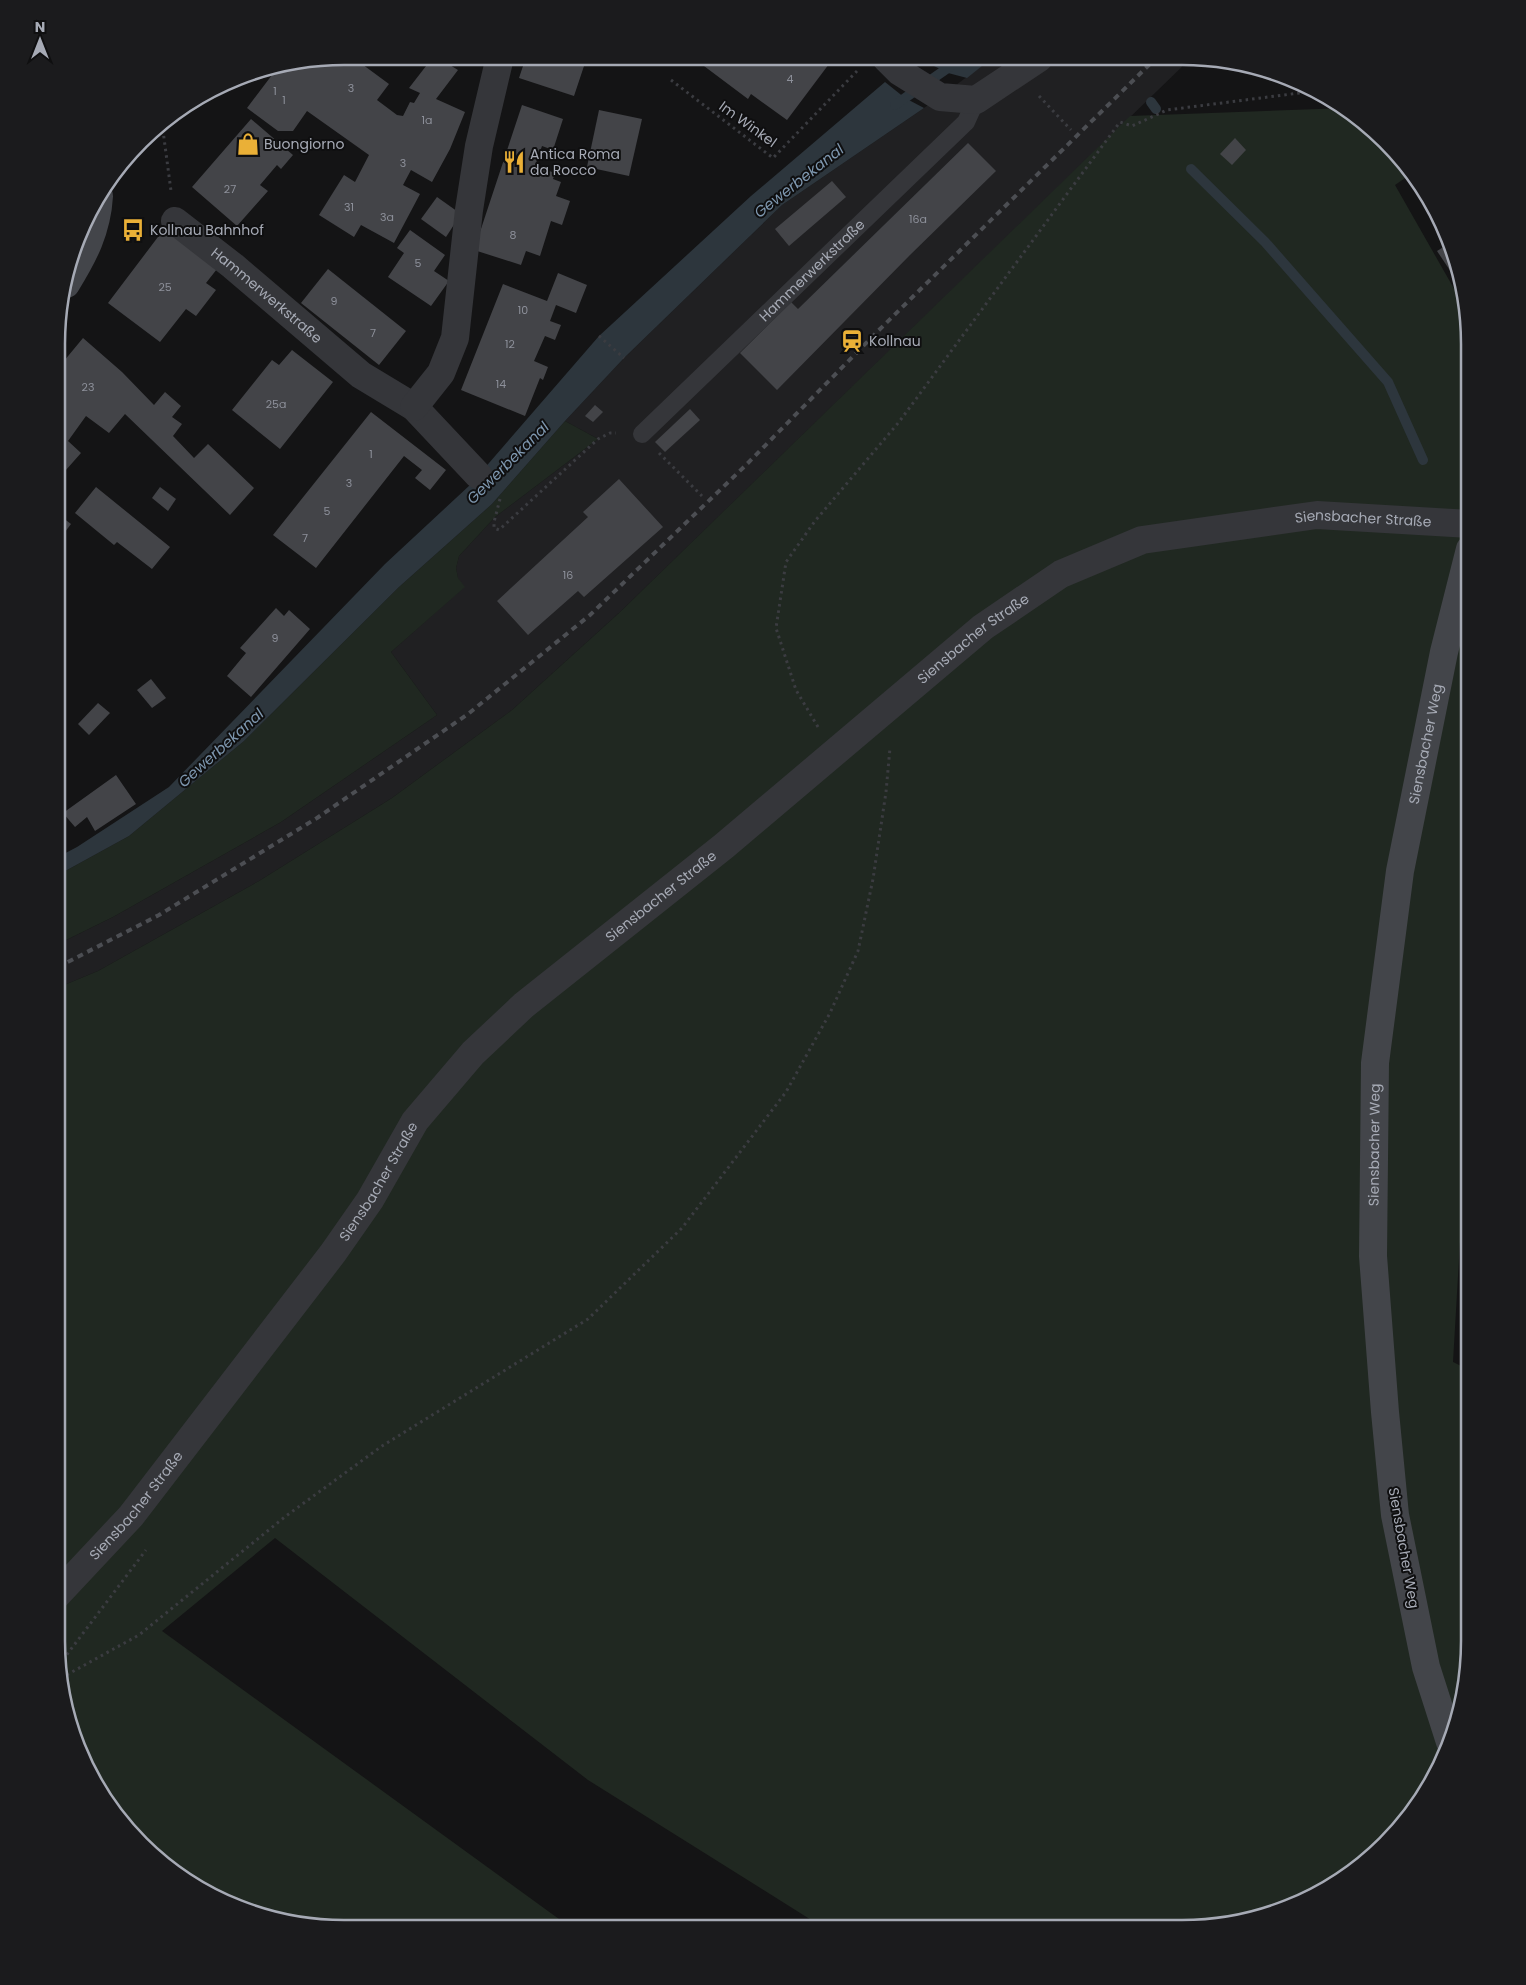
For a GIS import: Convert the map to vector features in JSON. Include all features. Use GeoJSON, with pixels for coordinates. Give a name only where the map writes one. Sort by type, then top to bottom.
{"type":"FeatureCollection","features":[{"type":"Feature","properties":{"kind":"street"},"geometry":{"type":"LineString","coordinates":[[414,407],[441,373],[455,338],[473,183],[479,146],[498,65]]}},
{"type":"Feature","properties":{"kind":"street"},"geometry":{"type":"LineString","coordinates":[[883,65],[940,97],[976,100],[1028,65]]}},
{"type":"Feature","properties":{"kind":"street"},"geometry":{"type":"LineString","coordinates":[[76,267],[85,253],[98,213]]}},
{"type":"Feature","properties":{"kind":"street","name":"Hammerwerkstraße"},"geometry":{"type":"LineString","coordinates":[[174,221],[233,266],[361,375],[414,407],[478,475]]}},
{"type":"Feature","properties":{"kind":"street","name":"Siensbacher Straße"},"geometry":{"type":"LineString","coordinates":[[65,1586],[131,1516],[333,1253],[370,1200],[415,1121],[473,1053],[524,1005],[724,846],[983,627],[1061,574],[1142,540],[1316,515],[1461,523]]}},
{"type":"Feature","properties":{"kind":"street","name":"Siensbacher Weg"},"geometry":{"type":"LineString","coordinates":[[1446,1730],[1426,1668],[1395,1515],[1373,1256],[1375,1063],[1400,871],[1444,652],[1461,584]]}},
{"type":"Feature","properties":{"kind":"lane","name":"Hammerwerkstraße"},"geometry":{"type":"LineString","coordinates":[[642,434],[966,122],[976,100]]}},
{"type":"Feature","properties":{"kind":"path","name":"Im Winkel"},"geometry":{"type":"LineString","coordinates":[[671,80],[772,158],[883,65]]}},
{"type":"Feature","properties":{"kind":"path"},"geometry":{"type":"LineString","coordinates":[[833,754],[796,690],[776,628],[786,562],[815,521],[899,422],[1120,122],[1132,126],[1167,110],[1302,93]]}},
{"type":"Feature","properties":{"kind":"path"},"geometry":{"type":"LineString","coordinates":[[1062,122],[1071,130]]}},
{"type":"Feature","properties":{"kind":"path"},"geometry":{"type":"LineString","coordinates":[[163,132],[174,221]]}},
{"type":"Feature","properties":{"kind":"path"},"geometry":{"type":"LineString","coordinates":[[599,336],[624,358]]}},
{"type":"Feature","properties":{"kind":"path"},"geometry":{"type":"LineString","coordinates":[[500,497],[494,522],[494,528],[499,530],[598,439],[610,433],[642,434],[702,496]]}},
{"type":"Feature","properties":{"kind":"path"},"geometry":{"type":"LineString","coordinates":[[67,1675],[138,1636],[286,1516],[382,1446],[588,1319],[682,1228],[786,1092],[830,1013],[858,951],[886,792],[893,705]]}},
{"type":"Feature","properties":{"kind":"path"},"geometry":{"type":"LineString","coordinates":[[66,1656],[152,1543]]}},
{"type":"Feature","properties":{"kind":"shaded area"},"geometry":{"type":"Polygon","coordinates":[[[983,65],[1184,65],[619,613],[512,710],[392,798],[259,881],[98,971],[65,985],[65,941],[113,917],[281,822],[437,715],[391,652],[464,587],[458,579],[456,568],[459,556],[495,517],[598,439],[565,421],[624,358],[782,205],[940,97],[983,65]]]}},
{"type":"Feature","properties":{"kind":"shaded area"},"geometry":{"type":"Polygon","coordinates":[[[1331,109],[1366,134],[1392,160],[1406,178],[1395,185],[1457,293],[1461,344],[1461,1224],[1453,1362],[1461,1366],[1461,1641],[1456,1695],[1440,1748],[1424,1780],[1392,1825],[1366,1851],[1337,1873],[1289,1899],[1236,1915],[1182,1920],[811,1920],[588,1780],[275,1538],[162,1631],[560,1920],[344,1920],[308,1918],[254,1905],[205,1883],[160,1851],[134,1825],[112,1796],[86,1748],[70,1695],[67,1677],[65,1641],[65,985],[98,971],[259,881],[392,798],[512,710],[619,613],[1130,116],[1331,109]]]}},
{"type":"Feature","properties":{"kind":"shaded area"},"geometry":{"type":"Polygon","coordinates":[[[565,421],[598,439],[495,517],[459,556],[456,568],[458,578],[465,587],[391,652],[437,715],[281,822],[113,917],[65,941],[65,871],[129,836],[244,741],[399,587],[492,504],[565,421]]]}},
{"type":"Feature","properties":{"kind":"water"},"geometry":{"type":"Polygon","coordinates":[[[932,65],[983,65],[967,78],[948,73],[932,65]]]}},
{"type":"Feature","properties":{"kind":"water"},"geometry":{"type":"Polygon","coordinates":[[[885,82],[905,98],[924,108],[782,205],[624,358],[565,421],[492,504],[399,587],[244,741],[129,836],[65,871],[65,853],[169,787],[385,564],[470,485],[599,336],[751,196],[885,82]]]}},
{"type":"Feature","properties":{"kind":"building"},"geometry":{"type":"Polygon","coordinates":[[[363,65],[389,84],[377,100],[397,115],[403,116],[410,102],[414,103],[420,93],[409,88],[427,65],[450,65],[458,70],[436,99],[465,112],[450,149],[432,182],[411,170],[403,185],[420,194],[394,243],[361,225],[354,237],[319,215],[344,175],[355,182],[369,155],[307,111],[293,131],[278,131],[247,108],[272,75],[308,67],[363,65]]]}},
{"type":"Feature","properties":{"kind":"building"},"geometry":{"type":"Polygon","coordinates":[[[523,65],[584,65],[574,96],[519,78],[523,65]]]}},
{"type":"Feature","properties":{"kind":"building"},"geometry":{"type":"Polygon","coordinates":[[[703,65],[828,65],[787,120],[751,94],[748,99],[703,65]]]}},
{"type":"Feature","properties":{"kind":"building"},"geometry":{"type":"Polygon","coordinates":[[[522,105],[563,119],[553,150],[542,146],[535,166],[555,173],[553,179],[561,182],[556,196],[570,201],[562,225],[551,221],[540,256],[526,251],[521,265],[474,250],[522,105]]]}},
{"type":"Feature","properties":{"kind":"building"},"geometry":{"type":"Polygon","coordinates":[[[599,110],[642,119],[629,176],[587,167],[599,110]]]}},
{"type":"Feature","properties":{"kind":"building"},"geometry":{"type":"Polygon","coordinates":[[[251,119],[293,155],[281,169],[277,165],[260,185],[268,191],[237,226],[192,187],[251,119]]]}},
{"type":"Feature","properties":{"kind":"building"},"geometry":{"type":"Polygon","coordinates":[[[1235,138],[1246,150],[1232,165],[1220,154],[1235,138]]]}},
{"type":"Feature","properties":{"kind":"building"},"geometry":{"type":"Polygon","coordinates":[[[968,143],[996,171],[777,390],[740,353],[791,302],[798,309],[968,143]]]}},
{"type":"Feature","properties":{"kind":"building"},"geometry":{"type":"Polygon","coordinates":[[[832,181],[846,197],[789,246],[775,229],[832,181]]]}},
{"type":"Feature","properties":{"kind":"building"},"geometry":{"type":"Polygon","coordinates":[[[437,197],[461,214],[446,237],[421,219],[437,197]]]}},
{"type":"Feature","properties":{"kind":"building"},"geometry":{"type":"Polygon","coordinates":[[[164,229],[217,269],[206,283],[216,290],[196,316],[186,309],[160,342],[108,303],[164,229]]]}},
{"type":"Feature","properties":{"kind":"building"},"geometry":{"type":"Polygon","coordinates":[[[410,230],[445,255],[434,271],[449,281],[431,306],[388,277],[404,253],[397,248],[410,230]]]}},
{"type":"Feature","properties":{"kind":"building"},"geometry":{"type":"Polygon","coordinates":[[[1444,247],[1451,272],[1437,251],[1444,247]]]}},
{"type":"Feature","properties":{"kind":"building"},"geometry":{"type":"Polygon","coordinates":[[[328,269],[406,331],[379,365],[301,303],[328,269]]]}},
{"type":"Feature","properties":{"kind":"building"},"geometry":{"type":"Polygon","coordinates":[[[558,273],[587,285],[576,313],[556,305],[550,321],[561,325],[555,340],[545,336],[534,361],[548,367],[543,380],[540,378],[525,416],[461,390],[503,284],[547,301],[558,273]]]}},
{"type":"Feature","properties":{"kind":"building"},"geometry":{"type":"Polygon","coordinates":[[[83,338],[122,372],[154,405],[165,392],[181,406],[172,417],[182,424],[173,436],[194,458],[208,444],[254,488],[230,515],[125,414],[109,433],[86,416],[68,441],[81,453],[65,471],[65,360],[83,338]]]}},
{"type":"Feature","properties":{"kind":"building"},"geometry":{"type":"Polygon","coordinates":[[[292,350],[333,382],[280,449],[232,410],[272,360],[279,365],[292,350]]]}},
{"type":"Feature","properties":{"kind":"building"},"geometry":{"type":"Polygon","coordinates":[[[595,405],[603,412],[593,422],[585,416],[595,405]]]}},
{"type":"Feature","properties":{"kind":"building"},"geometry":{"type":"Polygon","coordinates":[[[690,409],[700,420],[665,452],[655,442],[690,409]]]}},
{"type":"Feature","properties":{"kind":"building"},"geometry":{"type":"Polygon","coordinates":[[[371,412],[446,470],[430,490],[415,478],[422,470],[404,456],[316,568],[273,535],[371,412]]]}},
{"type":"Feature","properties":{"kind":"building"},"geometry":{"type":"Polygon","coordinates":[[[619,479],[663,527],[584,597],[578,591],[528,635],[497,601],[588,517],[583,512],[619,479]]]}},
{"type":"Feature","properties":{"kind":"building"},"geometry":{"type":"Polygon","coordinates":[[[96,487],[170,547],[152,569],[117,542],[114,545],[75,513],[96,487]]]}},
{"type":"Feature","properties":{"kind":"building"},"geometry":{"type":"Polygon","coordinates":[[[160,487],[176,499],[168,511],[152,498],[160,487]]]}},
{"type":"Feature","properties":{"kind":"building"},"geometry":{"type":"Polygon","coordinates":[[[65,519],[71,524],[65,532],[65,519]]]}},
{"type":"Feature","properties":{"kind":"building"},"geometry":{"type":"Polygon","coordinates":[[[276,608],[284,616],[289,610],[310,629],[251,697],[227,676],[246,653],[240,648],[276,608]]]}},
{"type":"Feature","properties":{"kind":"building"},"geometry":{"type":"Polygon","coordinates":[[[151,679],[166,698],[152,708],[137,690],[151,679]]]}},
{"type":"Feature","properties":{"kind":"building"},"geometry":{"type":"Polygon","coordinates":[[[98,703],[110,713],[89,735],[78,724],[98,703]]]}},
{"type":"Feature","properties":{"kind":"building"},"geometry":{"type":"Polygon","coordinates":[[[116,775],[136,804],[95,831],[87,817],[75,827],[65,815],[65,812],[116,775]]]}},
{"type":"Feature","properties":{"kind":"waterway","name":"Gewerbekanal"},"geometry":{"type":"LineString","coordinates":[[895,105],[952,65]]}},
{"type":"Feature","properties":{"kind":"waterway"},"geometry":{"type":"LineString","coordinates":[[1151,102],[1156,109]]}},
{"type":"Feature","properties":{"kind":"waterway"},"geometry":{"type":"LineString","coordinates":[[1191,169],[1265,242],[1388,382],[1423,460]]}},
{"type":"Feature","properties":{"kind":"railway"},"geometry":{"type":"LineString","coordinates":[[65,963],[159,915],[317,818],[468,714],[590,615],[745,466],[879,330],[1149,65]]}},
{"type":"Feature","properties":{"kind":"place","name":"Buongiorno"},"geometry":{"type":"Point","coordinates":[248,144]}},
{"type":"Feature","properties":{"kind":"place","name":"Antica Roma da Rocco"},"geometry":{"type":"Point","coordinates":[514,162]}},
{"type":"Feature","properties":{"kind":"place","name":"Kollnau Bahnhof"},"geometry":{"type":"Point","coordinates":[133,230]}},
{"type":"Feature","properties":{"kind":"place","name":"Kollnau"},"geometry":{"type":"Point","coordinates":[852,341]}}]}
